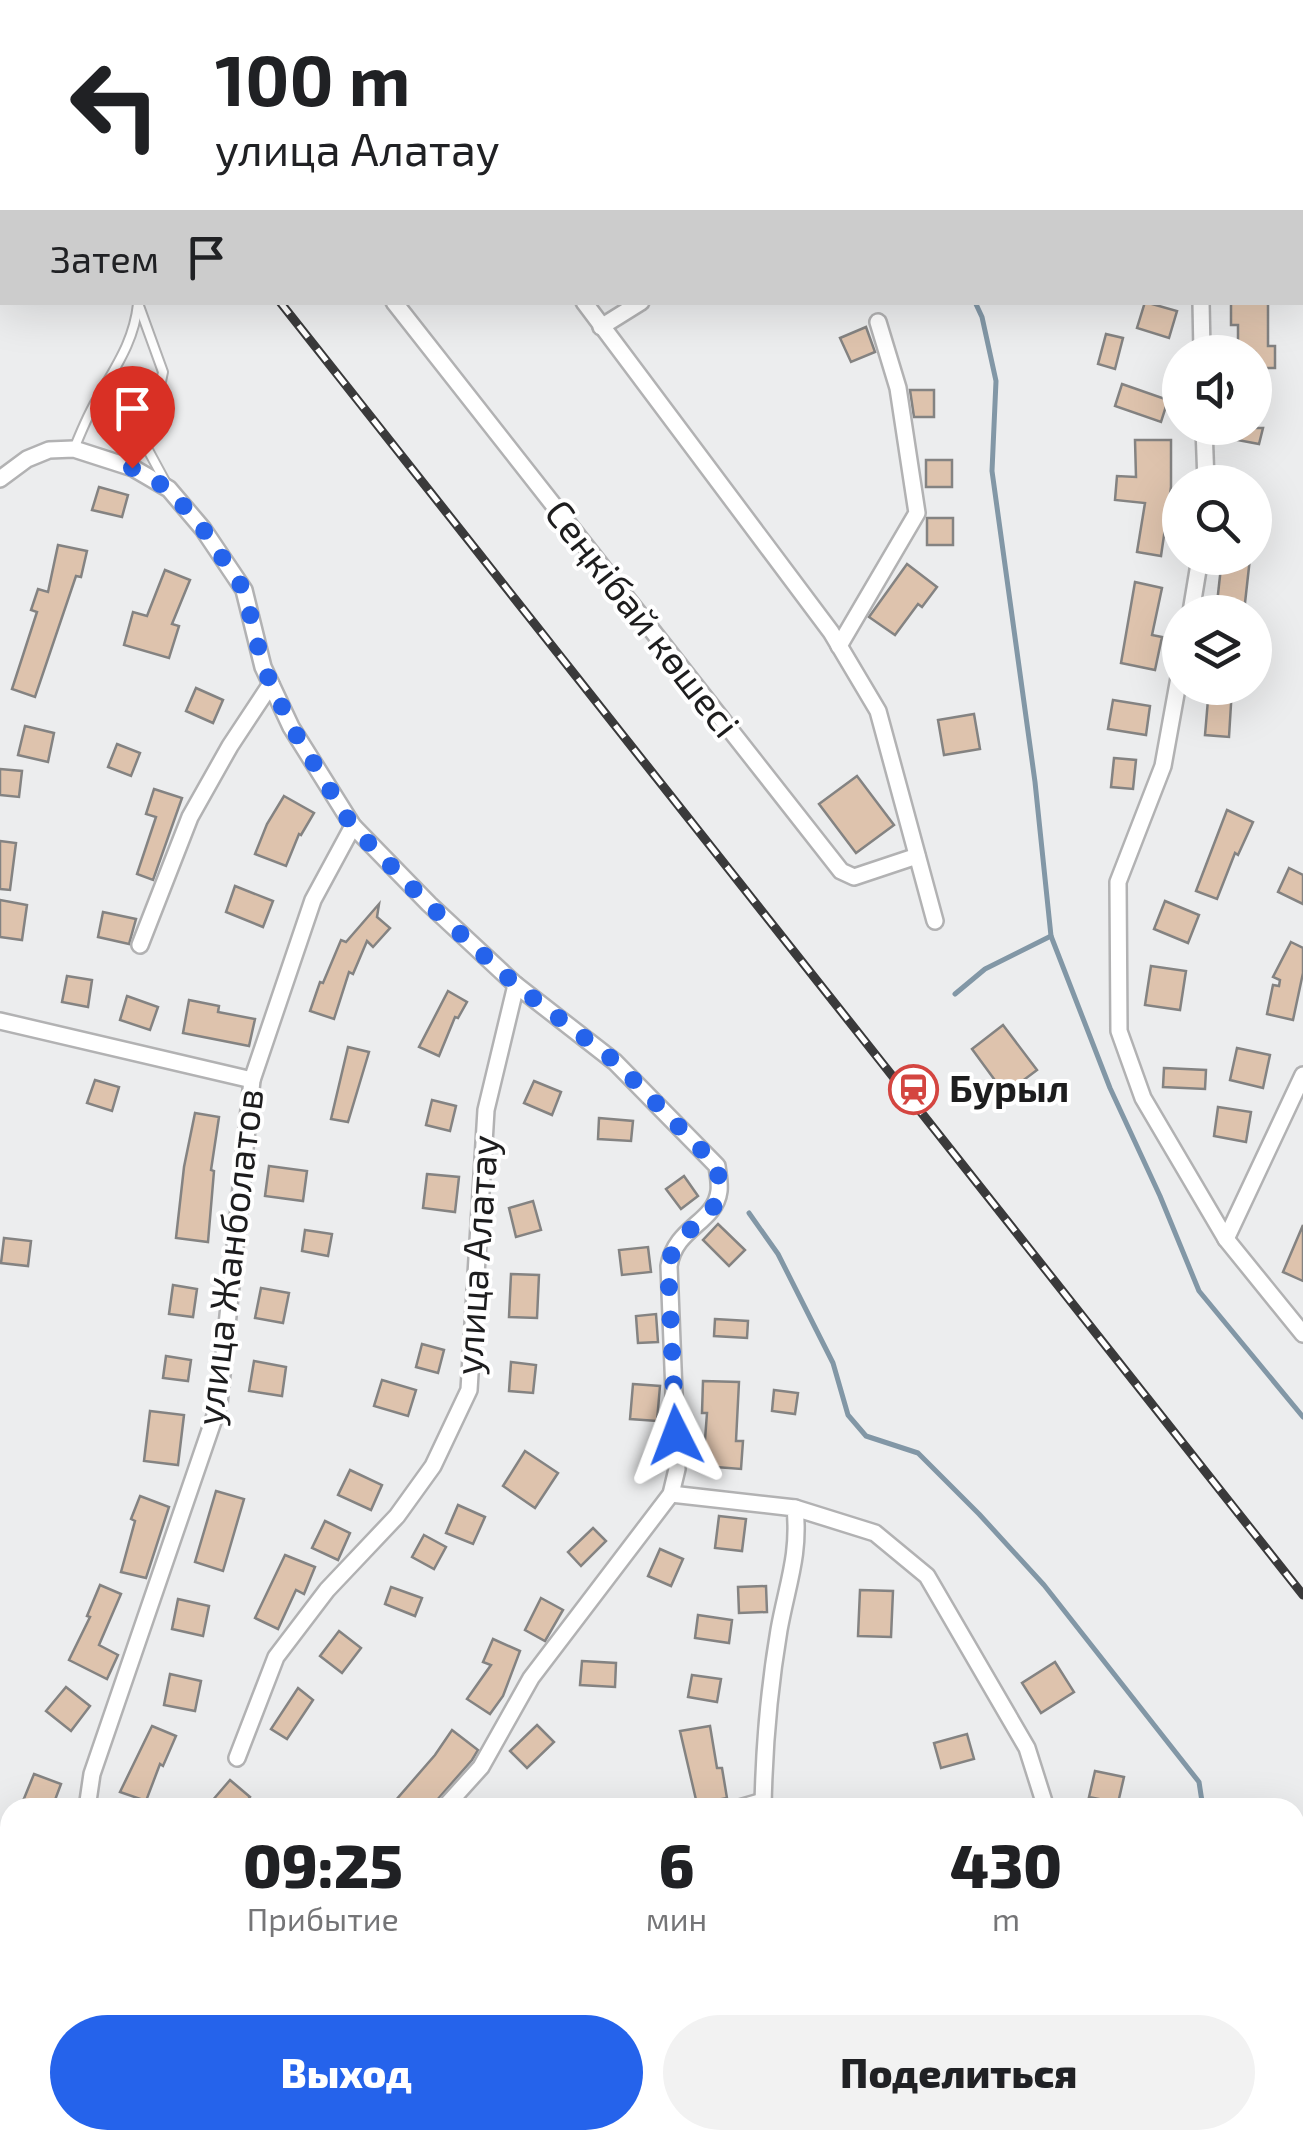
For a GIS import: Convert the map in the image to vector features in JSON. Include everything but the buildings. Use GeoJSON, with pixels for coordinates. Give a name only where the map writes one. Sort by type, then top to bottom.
{"type":"FeatureCollection","features":[{"type":"Feature","properties":{"kind":"street","name":"Сеңкібай көшесі"},"geometry":{"type":"LineString","coordinates":[[396,305],[841,871],[854,877],[918,856]]}},
{"type":"Feature","properties":{"kind":"street"},"geometry":{"type":"LineString","coordinates":[[586,305],[839,646],[878,711],[935,921]]}},
{"type":"Feature","properties":{"kind":"street"},"geometry":{"type":"LineString","coordinates":[[601,326],[636,305]]}},
{"type":"Feature","properties":{"kind":"street"},"geometry":{"type":"LineString","coordinates":[[1201,305],[1202,335]]}},
{"type":"Feature","properties":{"kind":"street"},"geometry":{"type":"LineString","coordinates":[[839,646],[917,512],[898,388],[878,322]]}},
{"type":"Feature","properties":{"kind":"street"},"geometry":{"type":"LineString","coordinates":[[0,478],[27,459],[49,450],[74,449],[132,468],[169,489],[203,529],[244,590],[271,684],[291,726],[352,826],[428,904],[516,985],[616,1062],[717,1166],[719,1195],[708,1214],[677,1240],[668,1266],[677,1469],[671,1494],[532,1678],[481,1767],[453,1798]]}},
{"type":"Feature","properties":{"kind":"street"},"geometry":{"type":"LineString","coordinates":[[140,945],[190,817],[271,684]]}},
{"type":"Feature","properties":{"kind":"street"},"geometry":{"type":"LineString","coordinates":[[1174,705],[1163,766],[1118,882],[1119,1030],[1143,1098],[1226,1240],[1303,1334]]}},
{"type":"Feature","properties":{"kind":"street","name":"улица Жанболатов"},"geometry":{"type":"LineString","coordinates":[[88,1798],[92,1774],[219,1404],[252,1080],[314,900],[352,826]]}},
{"type":"Feature","properties":{"kind":"street","name":"улица Алатау"},"geometry":{"type":"LineString","coordinates":[[238,1758],[276,1657],[326,1590],[397,1516],[424,1478],[469,1390],[486,1110],[516,985]]}},
{"type":"Feature","properties":{"kind":"street"},"geometry":{"type":"LineString","coordinates":[[0,1020],[252,1080]]}},
{"type":"Feature","properties":{"kind":"street"},"geometry":{"type":"LineString","coordinates":[[1226,1240],[1303,1075]]}},
{"type":"Feature","properties":{"kind":"street"},"geometry":{"type":"LineString","coordinates":[[671,1494],[795,1508],[875,1533],[927,1576],[1027,1748],[1043,1798]]}},
{"type":"Feature","properties":{"kind":"street"},"geometry":{"type":"LineString","coordinates":[[763,1798],[767,1718],[779,1630],[798,1540],[795,1508]]}},
{"type":"Feature","properties":{"kind":"lane"},"geometry":{"type":"LineString","coordinates":[[74,449],[95,402],[128,348],[138,305]]}},
{"type":"Feature","properties":{"kind":"lane"},"geometry":{"type":"LineString","coordinates":[[139,305],[163,372],[147,448],[169,489]]}},
{"type":"Feature","properties":{"kind":"waterway"},"geometry":{"type":"LineString","coordinates":[[976,305],[996,381],[992,471],[1035,782],[1051,936],[1110,1088],[1199,1291],[1303,1417]]}},
{"type":"Feature","properties":{"kind":"waterway"},"geometry":{"type":"LineString","coordinates":[[955,994],[985,969],[1051,936]]}},
{"type":"Feature","properties":{"kind":"waterway"},"geometry":{"type":"LineString","coordinates":[[749,1213],[778,1254],[833,1363],[848,1415],[866,1436],[918,1453],[979,1514],[1044,1585],[1199,1782],[1201,1798]]}},
{"type":"Feature","properties":{"kind":"railway"},"geometry":{"type":"LineString","coordinates":[[282,305],[1303,1595]]}},
{"type":"Feature","properties":{"kind":"place","name":"Бурыл"},"geometry":{"type":"Point","coordinates":[914,1089]}},
{"type":"Feature","properties":{"kind":"route"},"geometry":{"type":"LineString","coordinates":[[132,468],[169,489],[203,529],[244,590],[263,666],[291,726],[352,826],[428,904],[516,985],[616,1062],[717,1166],[719,1195],[708,1214],[677,1240],[668,1266],[676,1435]]}}]}
